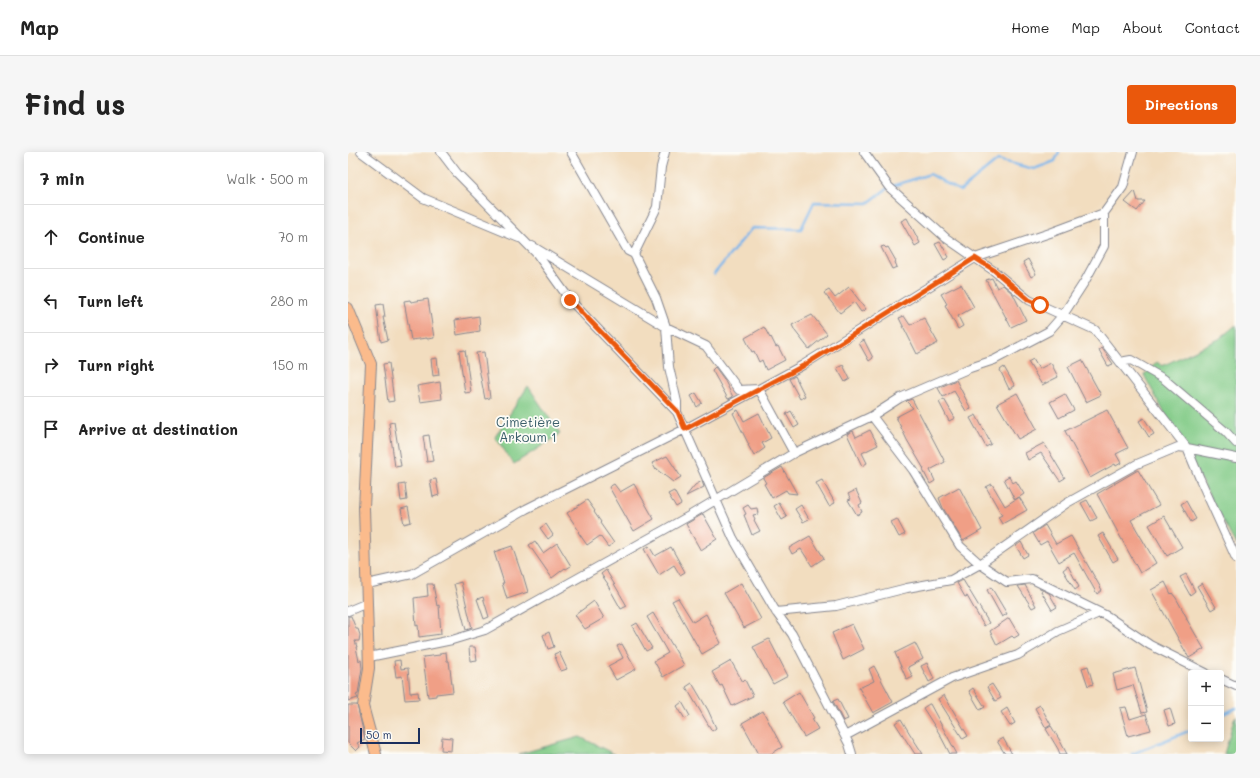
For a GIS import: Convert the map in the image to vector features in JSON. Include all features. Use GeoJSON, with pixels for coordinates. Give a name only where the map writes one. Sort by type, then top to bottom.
{"type":"FeatureCollection","features":[{"type":"Feature","properties":{"kind":"main road"},"geometry":{"type":"LineString","coordinates":[[348,308],[371,364],[364,508],[369,668],[363,706],[376,754]]}},
{"type":"Feature","properties":{"kind":"street"},"geometry":{"type":"LineString","coordinates":[[361,152],[422,198],[523,240],[666,327],[706,346],[739,390],[759,389]]}},
{"type":"Feature","properties":{"kind":"street"},"geometry":{"type":"LineString","coordinates":[[441,152],[457,173],[537,254],[570,300],[678,412]]}},
{"type":"Feature","properties":{"kind":"street"},"geometry":{"type":"LineString","coordinates":[[571,152],[628,251],[634,254],[656,298],[666,327],[669,367],[678,412],[733,538],[776,612],[792,634],[845,736],[852,754]]}},
{"type":"Feature","properties":{"kind":"street"},"geometry":{"type":"LineString","coordinates":[[634,254],[657,207],[661,167],[665,152]]}},
{"type":"Feature","properties":{"kind":"street"},"geometry":{"type":"LineString","coordinates":[[864,152],[889,187],[946,238],[994,270],[1029,300],[1095,330],[1187,448],[1236,558]]}},
{"type":"Feature","properties":{"kind":"street"},"geometry":{"type":"LineString","coordinates":[[367,584],[412,574],[526,509],[685,429],[803,366],[975,258],[1104,213],[1123,187],[1133,152]]}},
{"type":"Feature","properties":{"kind":"street"},"geometry":{"type":"LineString","coordinates":[[369,657],[452,640],[485,630],[655,536],[794,453],[872,416],[900,398],[970,368],[994,360],[1049,331],[1063,315],[1085,281],[1104,246],[1104,213]]}},
{"type":"Feature","properties":{"kind":"street"},"geometry":{"type":"LineString","coordinates":[[1120,362],[1131,360],[1164,379],[1226,432],[1236,443]]}},
{"type":"Feature","properties":{"kind":"street"},"geometry":{"type":"LineString","coordinates":[[759,389],[794,453]]}},
{"type":"Feature","properties":{"kind":"street"},"geometry":{"type":"LineString","coordinates":[[872,416],[913,470],[960,546],[980,564],[1007,582],[1032,579],[1107,616],[1150,645],[1200,670]]}},
{"type":"Feature","properties":{"kind":"street"},"geometry":{"type":"LineString","coordinates":[[776,612],[836,606],[907,588],[951,580],[980,564],[1067,503],[1137,464],[1178,448],[1187,448],[1236,458]]}},
{"type":"Feature","properties":{"kind":"street"},"geometry":{"type":"LineString","coordinates":[[348,611],[367,603]]}},
{"type":"Feature","properties":{"kind":"street"},"geometry":{"type":"LineString","coordinates":[[845,736],[952,678],[1018,655],[1058,631],[1099,613]]}},
{"type":"Feature","properties":{"kind":"street"},"geometry":{"type":"LineString","coordinates":[[1224,680],[1236,686]]}},
{"type":"Feature","properties":{"kind":"green space"},"geometry":{"type":"Polygon","coordinates":[[[1236,325],[1236,545],[1144,375],[1157,362],[1162,366],[1219,339],[1236,325]]]}},
{"type":"Feature","properties":{"kind":"green space","name":"Cimetière Arkoum 1"},"geometry":{"type":"Polygon","coordinates":[[[528,386],[560,434],[514,464],[495,437],[528,386]]]}},
{"type":"Feature","properties":{"kind":"green space"},"geometry":{"type":"Polygon","coordinates":[[[1236,716],[1236,754],[1224,754],[1234,719],[1236,716]]]}},
{"type":"Feature","properties":{"kind":"green space"},"geometry":{"type":"Polygon","coordinates":[[[580,737],[614,754],[519,754],[580,737]]]}},
{"type":"Feature","properties":{"kind":"building"},"geometry":{"type":"Polygon","coordinates":[[[1135,191],[1138,201],[1145,201],[1137,211],[1125,202],[1135,191]]]}},
{"type":"Feature","properties":{"kind":"building"},"geometry":{"type":"Polygon","coordinates":[[[907,218],[920,243],[915,246],[901,221],[907,218]]]}},
{"type":"Feature","properties":{"kind":"building"},"geometry":{"type":"Polygon","coordinates":[[[940,242],[949,257],[944,260],[935,244],[940,242]]]}},
{"type":"Feature","properties":{"kind":"building"},"geometry":{"type":"Polygon","coordinates":[[[884,246],[886,248],[888,247],[896,261],[897,267],[892,269],[881,247],[884,246]]]}},
{"type":"Feature","properties":{"kind":"building"},"geometry":{"type":"Polygon","coordinates":[[[1028,259],[1036,274],[1031,277],[1023,262],[1028,259]]]}},
{"type":"Feature","properties":{"kind":"building"},"geometry":{"type":"Polygon","coordinates":[[[992,278],[997,288],[1003,285],[1013,294],[1026,320],[1011,327],[986,280],[992,278]]]}},
{"type":"Feature","properties":{"kind":"building"},"geometry":{"type":"Polygon","coordinates":[[[961,284],[974,307],[958,316],[963,326],[958,329],[945,305],[947,304],[941,294],[961,284]]]}},
{"type":"Feature","properties":{"kind":"building"},"geometry":{"type":"Polygon","coordinates":[[[849,287],[866,309],[861,312],[854,302],[840,313],[824,293],[829,290],[835,298],[849,287]]]}},
{"type":"Feature","properties":{"kind":"building"},"geometry":{"type":"Polygon","coordinates":[[[428,299],[434,338],[411,340],[404,301],[410,300],[411,302],[428,299]]]}},
{"type":"Feature","properties":{"kind":"building"},"geometry":{"type":"Polygon","coordinates":[[[383,304],[385,317],[383,317],[388,340],[381,342],[376,305],[383,304]]]}},
{"type":"Feature","properties":{"kind":"building"},"geometry":{"type":"Polygon","coordinates":[[[812,315],[827,334],[809,349],[792,325],[812,315]]]}},
{"type":"Feature","properties":{"kind":"building"},"geometry":{"type":"Polygon","coordinates":[[[479,316],[480,331],[457,335],[455,320],[479,316]]]}},
{"type":"Feature","properties":{"kind":"building"},"geometry":{"type":"Polygon","coordinates":[[[904,316],[910,325],[924,318],[938,343],[917,354],[899,318],[904,316]]]}},
{"type":"Feature","properties":{"kind":"building"},"geometry":{"type":"Polygon","coordinates":[[[764,327],[776,347],[778,346],[785,360],[766,370],[762,360],[759,362],[754,351],[752,352],[745,338],[764,327]]]}},
{"type":"Feature","properties":{"kind":"building"},"geometry":{"type":"Polygon","coordinates":[[[864,340],[873,358],[869,361],[859,343],[864,340]]]}},
{"type":"Feature","properties":{"kind":"building"},"geometry":{"type":"Polygon","coordinates":[[[1102,348],[1113,364],[1108,366],[1099,350],[1102,348]]]}},
{"type":"Feature","properties":{"kind":"building"},"geometry":{"type":"Polygon","coordinates":[[[465,350],[471,392],[465,393],[459,351],[465,350]]]}},
{"type":"Feature","properties":{"kind":"building"},"geometry":{"type":"Polygon","coordinates":[[[484,352],[490,398],[485,399],[476,353],[484,352]]]}},
{"type":"Feature","properties":{"kind":"building"},"geometry":{"type":"Polygon","coordinates":[[[437,358],[439,375],[433,376],[431,359],[437,358]]]}},
{"type":"Feature","properties":{"kind":"building"},"geometry":{"type":"Polygon","coordinates":[[[1033,359],[1039,369],[1051,363],[1058,377],[1042,385],[1028,362],[1033,359]]]}},
{"type":"Feature","properties":{"kind":"building"},"geometry":{"type":"Polygon","coordinates":[[[1082,360],[1101,395],[1086,402],[1068,367],[1082,360]]]}},
{"type":"Feature","properties":{"kind":"building"},"geometry":{"type":"Polygon","coordinates":[[[389,363],[394,401],[388,402],[383,364],[389,363]]]}},
{"type":"Feature","properties":{"kind":"building"},"geometry":{"type":"Polygon","coordinates":[[[843,365],[850,379],[845,382],[837,368],[843,365]]]}},
{"type":"Feature","properties":{"kind":"building"},"geometry":{"type":"Polygon","coordinates":[[[715,367],[724,379],[733,397],[728,399],[712,370],[715,367]]]}},
{"type":"Feature","properties":{"kind":"building"},"geometry":{"type":"Polygon","coordinates":[[[1004,367],[1015,386],[1009,389],[1000,370],[1004,367]]]}},
{"type":"Feature","properties":{"kind":"building"},"geometry":{"type":"Polygon","coordinates":[[[795,376],[805,396],[800,399],[789,379],[795,376]]]}},
{"type":"Feature","properties":{"kind":"building"},"geometry":{"type":"Polygon","coordinates":[[[956,380],[971,409],[966,411],[954,391],[943,397],[938,388],[956,380]]]}},
{"type":"Feature","properties":{"kind":"building"},"geometry":{"type":"Polygon","coordinates":[[[440,382],[442,399],[420,402],[417,386],[440,382]]]}},
{"type":"Feature","properties":{"kind":"building"},"geometry":{"type":"Polygon","coordinates":[[[696,393],[702,403],[697,407],[691,396],[696,393]]]}},
{"type":"Feature","properties":{"kind":"building"},"geometry":{"type":"Polygon","coordinates":[[[1017,393],[1037,429],[1018,439],[997,404],[1017,393]]]}},
{"type":"Feature","properties":{"kind":"building"},"geometry":{"type":"Polygon","coordinates":[[[1065,394],[1074,410],[1059,418],[1050,402],[1065,394]]]}},
{"type":"Feature","properties":{"kind":"building"},"geometry":{"type":"Polygon","coordinates":[[[912,399],[945,462],[930,470],[935,481],[930,484],[923,470],[924,469],[907,440],[896,417],[913,408],[906,401],[912,399]]]}},
{"type":"Feature","properties":{"kind":"building"},"geometry":{"type":"Polygon","coordinates":[[[944,399],[955,418],[949,421],[939,402],[944,399]]]}},
{"type":"Feature","properties":{"kind":"building"},"geometry":{"type":"Polygon","coordinates":[[[738,410],[744,421],[759,413],[771,438],[762,443],[765,448],[754,456],[733,413],[738,410]]]}},
{"type":"Feature","properties":{"kind":"building"},"geometry":{"type":"Polygon","coordinates":[[[1107,410],[1128,448],[1116,454],[1121,463],[1116,466],[1115,464],[1090,478],[1065,431],[1107,410]]]}},
{"type":"Feature","properties":{"kind":"building"},"geometry":{"type":"Polygon","coordinates":[[[791,411],[799,425],[794,428],[786,414],[791,411]]]}},
{"type":"Feature","properties":{"kind":"building"},"geometry":{"type":"Polygon","coordinates":[[[976,415],[991,444],[986,447],[970,418],[976,415]]]}},
{"type":"Feature","properties":{"kind":"building"},"geometry":{"type":"Polygon","coordinates":[[[1144,418],[1154,434],[1149,437],[1139,421],[1144,418]]]}},
{"type":"Feature","properties":{"kind":"building"},"geometry":{"type":"Polygon","coordinates":[[[394,422],[401,466],[395,467],[389,423],[394,422]]]}},
{"type":"Feature","properties":{"kind":"building"},"geometry":{"type":"Polygon","coordinates":[[[870,430],[878,445],[862,453],[867,463],[862,466],[847,434],[853,431],[856,437],[870,430]]]}},
{"type":"Feature","properties":{"kind":"building"},"geometry":{"type":"Polygon","coordinates":[[[429,435],[433,461],[427,462],[423,436],[429,435]]]}},
{"type":"Feature","properties":{"kind":"building"},"geometry":{"type":"Polygon","coordinates":[[[1044,443],[1065,478],[1060,481],[1041,453],[1028,460],[1025,453],[1044,443]]]}},
{"type":"Feature","properties":{"kind":"building"},"geometry":{"type":"Polygon","coordinates":[[[667,456],[681,477],[673,482],[656,470],[652,463],[667,456]]]}},
{"type":"Feature","properties":{"kind":"building"},"geometry":{"type":"Polygon","coordinates":[[[782,467],[797,494],[788,493],[786,490],[772,498],[764,484],[766,483],[763,478],[782,467]]]}},
{"type":"Feature","properties":{"kind":"building"},"geometry":{"type":"Polygon","coordinates":[[[1138,470],[1159,505],[1131,520],[1156,563],[1140,573],[1097,494],[1138,470]]]}},
{"type":"Feature","properties":{"kind":"building"},"geometry":{"type":"Polygon","coordinates":[[[1009,476],[1013,483],[1016,481],[1024,494],[1015,500],[1004,479],[1009,476]]]}},
{"type":"Feature","properties":{"kind":"building"},"geometry":{"type":"Polygon","coordinates":[[[436,479],[439,495],[433,497],[430,480],[436,479]]]}},
{"type":"Feature","properties":{"kind":"building"},"geometry":{"type":"Polygon","coordinates":[[[822,480],[835,503],[829,506],[816,483],[822,480]]]}},
{"type":"Feature","properties":{"kind":"building"},"geometry":{"type":"Polygon","coordinates":[[[702,481],[704,487],[686,496],[695,485],[702,481]]]}},
{"type":"Feature","properties":{"kind":"building"},"geometry":{"type":"Polygon","coordinates":[[[405,484],[407,500],[401,501],[399,485],[405,484]]]}},
{"type":"Feature","properties":{"kind":"building"},"geometry":{"type":"Polygon","coordinates":[[[614,484],[620,492],[634,484],[654,519],[634,531],[609,487],[614,484]]]}},
{"type":"Feature","properties":{"kind":"building"},"geometry":{"type":"Polygon","coordinates":[[[992,484],[1005,506],[1019,497],[1027,510],[1002,524],[998,517],[1002,515],[986,487],[992,484]]]}},
{"type":"Feature","properties":{"kind":"building"},"geometry":{"type":"Polygon","coordinates":[[[959,487],[982,530],[963,541],[943,508],[939,498],[959,487]]]}},
{"type":"Feature","properties":{"kind":"building"},"geometry":{"type":"Polygon","coordinates":[[[856,490],[862,503],[859,505],[862,512],[857,515],[848,500],[851,499],[848,494],[856,490]]]}},
{"type":"Feature","properties":{"kind":"building"},"geometry":{"type":"Polygon","coordinates":[[[674,491],[681,504],[676,507],[668,494],[674,491]]]}},
{"type":"Feature","properties":{"kind":"building"},"geometry":{"type":"Polygon","coordinates":[[[587,500],[595,511],[594,512],[601,522],[600,523],[614,543],[608,547],[600,536],[587,545],[567,513],[587,500]]]}},
{"type":"Feature","properties":{"kind":"building"},"geometry":{"type":"Polygon","coordinates":[[[1087,500],[1097,518],[1091,521],[1081,503],[1087,500]]]}},
{"type":"Feature","properties":{"kind":"building"},"geometry":{"type":"Polygon","coordinates":[[[1186,501],[1196,519],[1191,522],[1181,504],[1186,501]]]}},
{"type":"Feature","properties":{"kind":"building"},"geometry":{"type":"Polygon","coordinates":[[[779,503],[787,517],[782,520],[774,506],[779,503]]]}},
{"type":"Feature","properties":{"kind":"building"},"geometry":{"type":"Polygon","coordinates":[[[748,505],[751,509],[757,508],[758,514],[753,515],[760,531],[752,535],[744,515],[746,514],[743,508],[748,505]]]}},
{"type":"Feature","properties":{"kind":"building"},"geometry":{"type":"Polygon","coordinates":[[[801,505],[809,519],[803,522],[795,509],[801,505]]]}},
{"type":"Feature","properties":{"kind":"building"},"geometry":{"type":"Polygon","coordinates":[[[408,507],[411,522],[404,524],[401,509],[408,507]]]}},
{"type":"Feature","properties":{"kind":"building"},"geometry":{"type":"Polygon","coordinates":[[[703,514],[717,539],[701,551],[686,524],[703,514]]]}},
{"type":"Feature","properties":{"kind":"building"},"geometry":{"type":"Polygon","coordinates":[[[1164,516],[1182,547],[1167,556],[1149,525],[1164,516]]]}},
{"type":"Feature","properties":{"kind":"building"},"geometry":{"type":"Polygon","coordinates":[[[897,519],[905,534],[899,537],[891,522],[897,519]]]}},
{"type":"Feature","properties":{"kind":"building"},"geometry":{"type":"Polygon","coordinates":[[[546,524],[553,535],[548,539],[540,528],[546,524]]]}},
{"type":"Feature","properties":{"kind":"building"},"geometry":{"type":"Polygon","coordinates":[[[1045,525],[1056,544],[1071,536],[1102,590],[1097,594],[1074,553],[1059,562],[1047,541],[1040,545],[1033,533],[1045,525]]]}},
{"type":"Feature","properties":{"kind":"building"},"geometry":{"type":"Polygon","coordinates":[[[1103,533],[1118,559],[1113,562],[1098,536],[1103,533]]]}},
{"type":"Feature","properties":{"kind":"building"},"geometry":{"type":"Polygon","coordinates":[[[810,536],[824,558],[812,566],[801,549],[792,554],[789,548],[810,536]]]}},
{"type":"Feature","properties":{"kind":"building"},"geometry":{"type":"Polygon","coordinates":[[[535,541],[543,553],[557,543],[571,566],[566,569],[565,568],[552,578],[529,545],[535,541]]]}},
{"type":"Feature","properties":{"kind":"building"},"geometry":{"type":"Polygon","coordinates":[[[1021,542],[1028,555],[1023,558],[1016,546],[1021,542]]]}},
{"type":"Feature","properties":{"kind":"building"},"geometry":{"type":"Polygon","coordinates":[[[512,546],[528,592],[507,599],[502,583],[504,583],[494,552],[512,546]]]}},
{"type":"Feature","properties":{"kind":"building"},"geometry":{"type":"Polygon","coordinates":[[[649,546],[655,556],[671,547],[685,572],[680,575],[674,565],[659,575],[644,549],[649,546]]]}},
{"type":"Feature","properties":{"kind":"building"},"geometry":{"type":"Polygon","coordinates":[[[1068,566],[1079,587],[1075,590],[1063,570],[1068,566]]]}},
{"type":"Feature","properties":{"kind":"building"},"geometry":{"type":"Polygon","coordinates":[[[606,570],[627,606],[621,609],[601,574],[606,570]]]}},
{"type":"Feature","properties":{"kind":"building"},"geometry":{"type":"Polygon","coordinates":[[[1186,574],[1195,591],[1190,595],[1180,577],[1186,574]]]}},
{"type":"Feature","properties":{"kind":"building"},"geometry":{"type":"Polygon","coordinates":[[[963,580],[989,623],[984,626],[967,596],[965,597],[957,583],[963,580]]]}},
{"type":"Feature","properties":{"kind":"building"},"geometry":{"type":"Polygon","coordinates":[[[461,582],[472,628],[466,630],[454,584],[461,582]]]}},
{"type":"Feature","properties":{"kind":"building"},"geometry":{"type":"Polygon","coordinates":[[[1165,582],[1171,594],[1172,593],[1176,598],[1204,649],[1189,658],[1151,590],[1165,582]]]}},
{"type":"Feature","properties":{"kind":"building"},"geometry":{"type":"Polygon","coordinates":[[[741,583],[761,619],[744,628],[724,593],[741,583]]]}},
{"type":"Feature","properties":{"kind":"building"},"geometry":{"type":"Polygon","coordinates":[[[1202,583],[1216,607],[1211,610],[1197,586],[1202,583]]]}},
{"type":"Feature","properties":{"kind":"building"},"geometry":{"type":"Polygon","coordinates":[[[427,584],[433,584],[437,606],[439,605],[441,634],[419,637],[418,625],[416,626],[414,598],[428,596],[427,584]]]}},
{"type":"Feature","properties":{"kind":"building"},"geometry":{"type":"Polygon","coordinates":[[[1025,585],[1036,606],[1032,608],[1018,586],[1025,585]]]}},
{"type":"Feature","properties":{"kind":"building"},"geometry":{"type":"Polygon","coordinates":[[[991,587],[1007,614],[1002,617],[987,590],[991,587]]]}},
{"type":"Feature","properties":{"kind":"building"},"geometry":{"type":"Polygon","coordinates":[[[1043,590],[1049,593],[1057,607],[1052,610],[1041,591],[1043,590]]]}},
{"type":"Feature","properties":{"kind":"building"},"geometry":{"type":"Polygon","coordinates":[[[483,597],[489,617],[484,619],[477,599],[483,597]]]}},
{"type":"Feature","properties":{"kind":"building"},"geometry":{"type":"Polygon","coordinates":[[[678,598],[693,622],[706,614],[721,643],[702,654],[672,601],[678,598]]]}},
{"type":"Feature","properties":{"kind":"building"},"geometry":{"type":"Polygon","coordinates":[[[594,601],[604,618],[585,629],[575,615],[594,601]]]}},
{"type":"Feature","properties":{"kind":"building"},"geometry":{"type":"Polygon","coordinates":[[[653,613],[684,665],[663,677],[654,661],[668,653],[647,617],[653,613]]]}},
{"type":"Feature","properties":{"kind":"building"},"geometry":{"type":"Polygon","coordinates":[[[348,616],[351,616],[360,635],[359,641],[355,641],[362,668],[358,694],[356,695],[358,698],[348,701],[348,616]]]}},
{"type":"Feature","properties":{"kind":"building"},"geometry":{"type":"Polygon","coordinates":[[[1009,618],[1019,635],[1014,638],[1012,636],[997,645],[990,631],[1009,618]]]}},
{"type":"Feature","properties":{"kind":"building"},"geometry":{"type":"Polygon","coordinates":[[[637,623],[652,648],[646,651],[632,626],[637,623]]]}},
{"type":"Feature","properties":{"kind":"building"},"geometry":{"type":"Polygon","coordinates":[[[852,624],[864,649],[843,660],[832,633],[852,624]]]}},
{"type":"Feature","properties":{"kind":"building"},"geometry":{"type":"Polygon","coordinates":[[[549,632],[554,647],[548,649],[543,635],[549,632]]]}},
{"type":"Feature","properties":{"kind":"building"},"geometry":{"type":"Polygon","coordinates":[[[769,639],[788,676],[773,684],[753,647],[769,639]]]}},
{"type":"Feature","properties":{"kind":"building"},"geometry":{"type":"Polygon","coordinates":[[[915,643],[923,659],[908,667],[913,677],[907,680],[895,653],[915,643]]]}},
{"type":"Feature","properties":{"kind":"building"},"geometry":{"type":"Polygon","coordinates":[[[622,644],[636,669],[616,680],[608,666],[623,658],[617,646],[622,644]]]}},
{"type":"Feature","properties":{"kind":"building"},"geometry":{"type":"Polygon","coordinates":[[[469,647],[475,647],[477,660],[470,661],[469,647]]]}},
{"type":"Feature","properties":{"kind":"building"},"geometry":{"type":"Polygon","coordinates":[[[446,652],[447,661],[449,661],[453,692],[436,694],[436,696],[428,697],[423,657],[440,655],[440,653],[446,652]]]}},
{"type":"Feature","properties":{"kind":"building"},"geometry":{"type":"Polygon","coordinates":[[[559,652],[567,669],[561,671],[554,654],[559,652]]]}},
{"type":"Feature","properties":{"kind":"building"},"geometry":{"type":"Polygon","coordinates":[[[400,660],[401,669],[408,668],[410,693],[418,692],[419,699],[405,700],[402,676],[396,677],[394,661],[400,660]]]}},
{"type":"Feature","properties":{"kind":"building"},"geometry":{"type":"Polygon","coordinates":[[[731,661],[743,682],[745,680],[753,696],[732,706],[722,685],[720,686],[712,672],[731,661]]]}},
{"type":"Feature","properties":{"kind":"building"},"geometry":{"type":"Polygon","coordinates":[[[927,663],[934,679],[929,682],[921,666],[927,663]]]}},
{"type":"Feature","properties":{"kind":"building"},"geometry":{"type":"Polygon","coordinates":[[[874,666],[893,702],[873,713],[859,688],[874,681],[869,669],[874,666]]]}},
{"type":"Feature","properties":{"kind":"building"},"geometry":{"type":"Polygon","coordinates":[[[1088,666],[1093,684],[1088,686],[1082,668],[1088,666]]]}},
{"type":"Feature","properties":{"kind":"building"},"geometry":{"type":"Polygon","coordinates":[[[1135,668],[1147,712],[1142,713],[1133,685],[1117,690],[1113,674],[1135,668]]]}},
{"type":"Feature","properties":{"kind":"building"},"geometry":{"type":"Polygon","coordinates":[[[692,683],[708,710],[716,728],[712,731],[686,687],[692,683]]]}},
{"type":"Feature","properties":{"kind":"building"},"geometry":{"type":"Polygon","coordinates":[[[992,684],[1001,698],[995,701],[987,687],[992,684]]]}},
{"type":"Feature","properties":{"kind":"building"},"geometry":{"type":"Polygon","coordinates":[[[973,688],[985,707],[980,710],[969,691],[973,688]]]}},
{"type":"Feature","properties":{"kind":"building"},"geometry":{"type":"Polygon","coordinates":[[[799,692],[814,718],[812,719],[818,729],[804,737],[783,702],[799,692]]]}},
{"type":"Feature","properties":{"kind":"building"},"geometry":{"type":"Polygon","coordinates":[[[944,695],[968,736],[963,739],[938,699],[944,695]]]}},
{"type":"Feature","properties":{"kind":"building"},"geometry":{"type":"Polygon","coordinates":[[[838,699],[848,719],[843,721],[833,701],[838,699]]]}},
{"type":"Feature","properties":{"kind":"building"},"geometry":{"type":"Polygon","coordinates":[[[682,702],[690,716],[685,719],[677,706],[682,702]]]}},
{"type":"Feature","properties":{"kind":"building"},"geometry":{"type":"Polygon","coordinates":[[[929,704],[957,754],[950,754],[923,708],[929,704]]]}},
{"type":"Feature","properties":{"kind":"building"},"geometry":{"type":"Polygon","coordinates":[[[348,705],[357,705],[365,739],[357,743],[360,747],[356,751],[348,743],[348,705]]]}},
{"type":"Feature","properties":{"kind":"building"},"geometry":{"type":"Polygon","coordinates":[[[1040,705],[1051,725],[1046,728],[1035,708],[1040,705]]]}},
{"type":"Feature","properties":{"kind":"building"},"geometry":{"type":"Polygon","coordinates":[[[1126,707],[1130,719],[1146,714],[1151,730],[1128,736],[1120,708],[1126,707]]]}},
{"type":"Feature","properties":{"kind":"building"},"geometry":{"type":"Polygon","coordinates":[[[1007,708],[1015,723],[1010,726],[1001,712],[1007,708]]]}},
{"type":"Feature","properties":{"kind":"building"},"geometry":{"type":"Polygon","coordinates":[[[1170,708],[1175,724],[1169,726],[1164,710],[1170,708]]]}},
{"type":"Feature","properties":{"kind":"building"},"geometry":{"type":"Polygon","coordinates":[[[763,711],[782,747],[771,754],[759,754],[742,723],[763,711]]]}},
{"type":"Feature","properties":{"kind":"building"},"geometry":{"type":"Polygon","coordinates":[[[901,719],[923,754],[915,754],[895,723],[901,719]]]}},
{"type":"Feature","properties":{"kind":"building"},"geometry":{"type":"Polygon","coordinates":[[[1051,726],[1067,754],[1060,754],[1046,729],[1051,726]]]}},
{"type":"Feature","properties":{"kind":"building"},"geometry":{"type":"Polygon","coordinates":[[[442,737],[452,738],[451,751],[441,750],[442,737]]]}},
{"type":"Feature","properties":{"kind":"building"},"geometry":{"type":"Polygon","coordinates":[[[1003,738],[1012,754],[1005,754],[997,741],[1003,738]]]}},
{"type":"Feature","properties":{"kind":"waterway"},"geometry":{"type":"LineString","coordinates":[[714,274],[752,228],[801,229],[814,202],[868,203],[889,187],[930,174],[960,191],[998,160],[1034,169],[1055,161],[1059,152]]}},
{"type":"Feature","properties":{"kind":"waterway"},"geometry":{"type":"LineString","coordinates":[[1224,714],[1236,708]]}},
{"type":"Feature","properties":{"kind":"waterway"},"geometry":{"type":"LineString","coordinates":[[1132,754],[1188,731]]}},
{"type":"Feature","properties":{"kind":"route"},"geometry":{"type":"LineString","coordinates":[[570,300],[678,412],[685,429],[803,366],[975,258],[994,270],[1029,300],[1040,305]]}}]}
